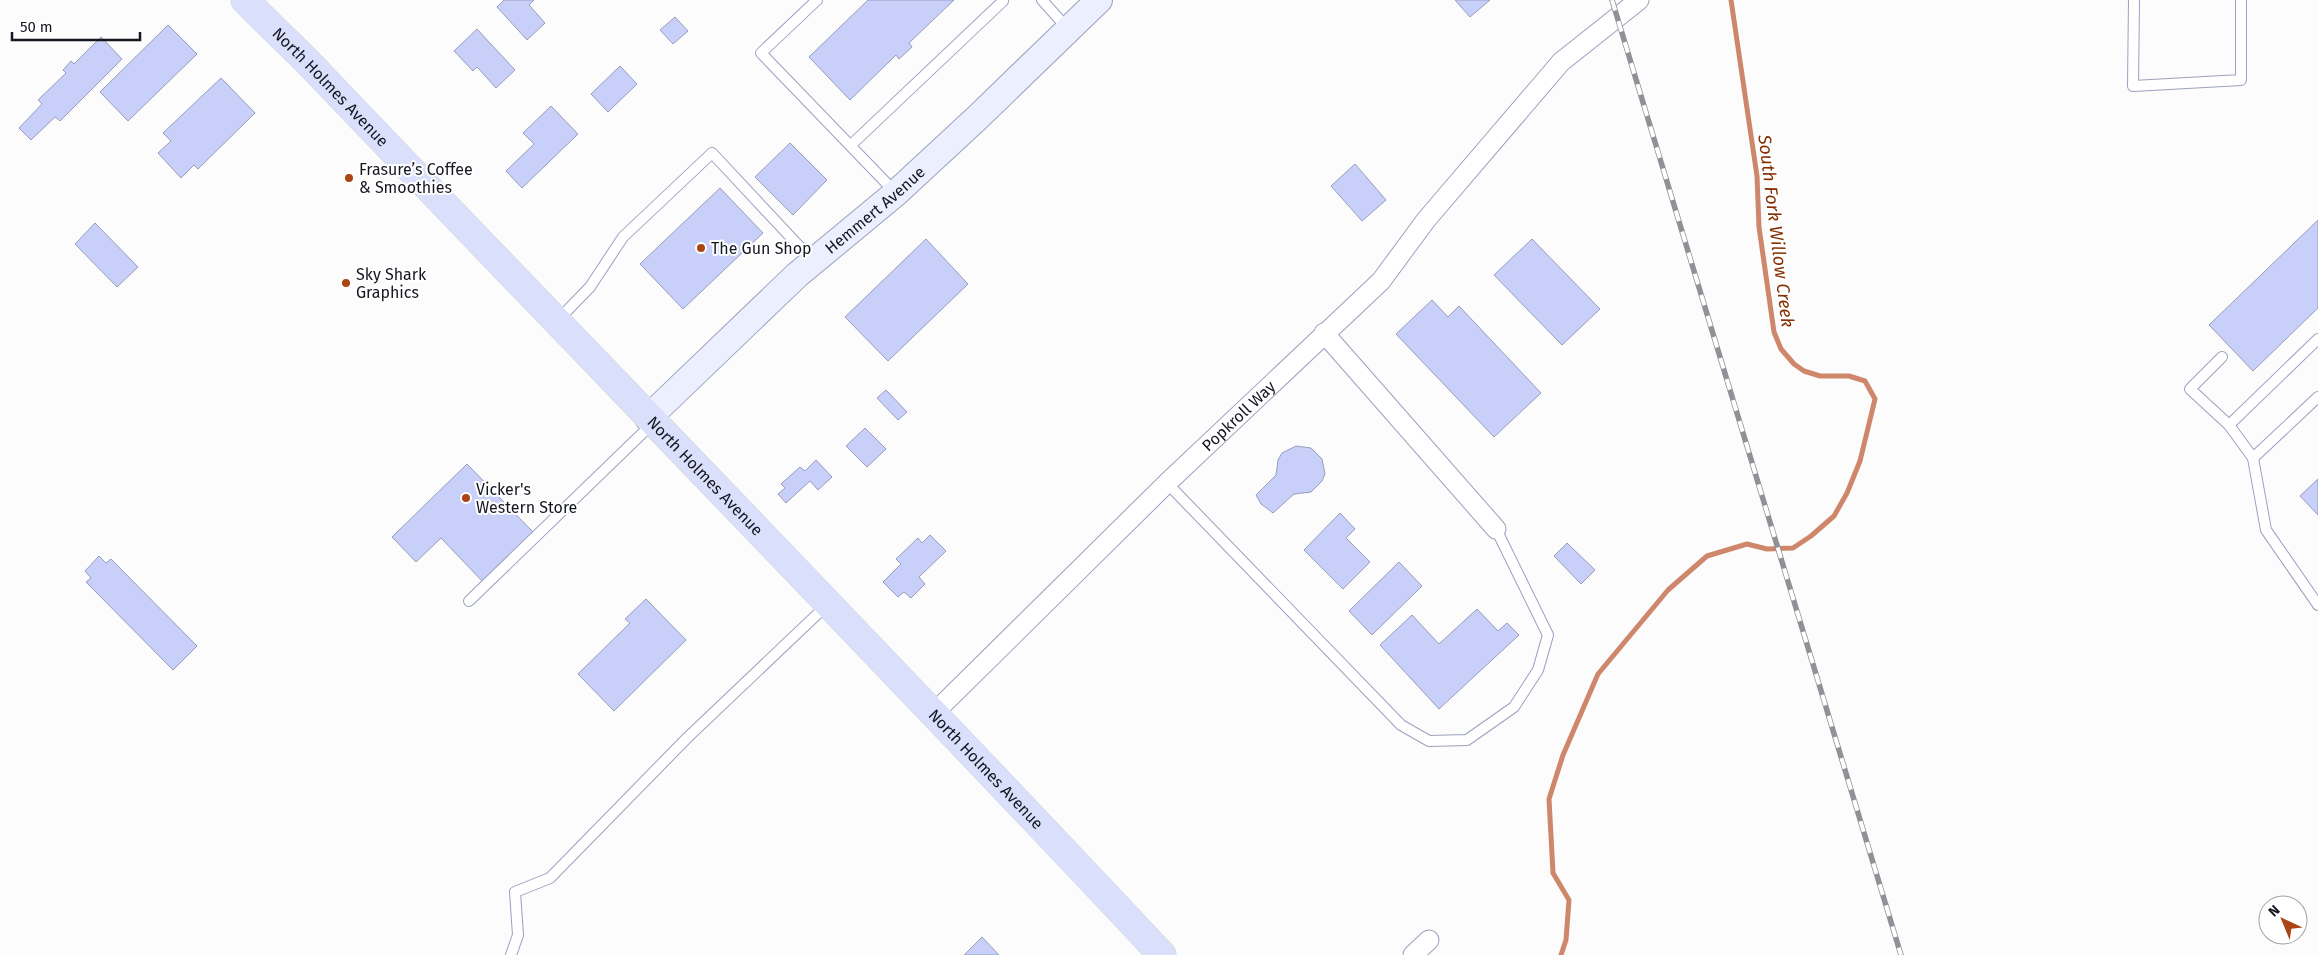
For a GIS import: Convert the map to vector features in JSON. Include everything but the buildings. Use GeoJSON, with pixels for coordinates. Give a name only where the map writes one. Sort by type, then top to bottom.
{"type":"FeatureCollection","features":[{"type":"Feature","properties":{"kind":"main road","name":"North Holmes Avenue"},"geometry":{"type":"LineString","coordinates":[[245,0],[320,75],[650,420],[934,712],[1162,955]]}},
{"type":"Feature","properties":{"kind":"street","name":"Hemmert Avenue"},"geometry":{"type":"LineString","coordinates":[[650,420],[813,262],[896,192],[977,118],[1099,0]]}},
{"type":"Feature","properties":{"kind":"street","name":"Popkroll Way"},"geometry":{"type":"LineString","coordinates":[[934,712],[1166,483],[1324,332],[1381,281],[1426,220],[1561,62],[1639,0]]}},
{"type":"Feature","properties":{"kind":"street"},"geometry":{"type":"LineString","coordinates":[[1324,332],[1496,529]]}},
{"type":"Feature","properties":{"kind":"street"},"geometry":{"type":"LineString","coordinates":[[1413,955],[1429,940]]}},
{"type":"Feature","properties":{"kind":"lane"},"geometry":{"type":"LineString","coordinates":[[816,0],[761,53],[896,192]]}},
{"type":"Feature","properties":{"kind":"lane"},"geometry":{"type":"LineString","coordinates":[[851,145],[1003,0]]}},
{"type":"Feature","properties":{"kind":"lane"},"geometry":{"type":"LineString","coordinates":[[1042,0],[1068,30]]}},
{"type":"Feature","properties":{"kind":"lane"},"geometry":{"type":"LineString","coordinates":[[2134,0],[2133,86],[2241,80],[2241,0]]}},
{"type":"Feature","properties":{"kind":"lane"},"geometry":{"type":"LineString","coordinates":[[556,322],[590,287],[623,237],[712,153],[813,262]]}},
{"type":"Feature","properties":{"kind":"lane"},"geometry":{"type":"LineString","coordinates":[[2228,425],[2318,340]]}},
{"type":"Feature","properties":{"kind":"lane"},"geometry":{"type":"LineString","coordinates":[[2222,357],[2190,389],[2228,425],[2253,458],[2266,530],[2318,605]]}},
{"type":"Feature","properties":{"kind":"lane"},"geometry":{"type":"LineString","coordinates":[[2253,458],[2318,397]]}},
{"type":"Feature","properties":{"kind":"lane"},"geometry":{"type":"LineString","coordinates":[[469,601],[650,420]]}},
{"type":"Feature","properties":{"kind":"lane"},"geometry":{"type":"LineString","coordinates":[[1166,483],[1401,725],[1429,740],[1467,740],[1514,707],[1538,670],[1548,635],[1496,529]]}},
{"type":"Feature","properties":{"kind":"lane"},"geometry":{"type":"LineString","coordinates":[[511,955],[518,935],[515,892],[550,878],[687,738],[829,604]]}},
{"type":"Feature","properties":{"kind":"waterway","name":"South Fork Willow Creek"},"geometry":{"type":"LineString","coordinates":[[1561,955],[1566,940],[1569,900],[1553,873],[1549,799],[1563,755],[1598,674],[1668,590],[1707,556],[1747,544],[1767,549],[1793,548],[1811,536],[1834,516],[1847,493],[1860,461],[1875,399],[1865,381],[1849,376],[1820,376],[1804,371],[1794,364],[1781,349],[1774,332],[1759,227],[1757,176],[1731,0]]}},
{"type":"Feature","properties":{"kind":"railway"},"geometry":{"type":"LineString","coordinates":[[1612,0],[1901,955]]}},
{"type":"Feature","properties":{"kind":"place","name":"Frasure’s Coffee & Smoothies"},"geometry":{"type":"Point","coordinates":[349,178]}},
{"type":"Feature","properties":{"kind":"place","name":"The Gun Shop"},"geometry":{"type":"Point","coordinates":[701,248]}},
{"type":"Feature","properties":{"kind":"place","name":"Sky Shark Graphics"},"geometry":{"type":"Point","coordinates":[346,283]}},
{"type":"Feature","properties":{"kind":"place","name":"Vicker's Western Store"},"geometry":{"type":"Point","coordinates":[466,498]}}]}
